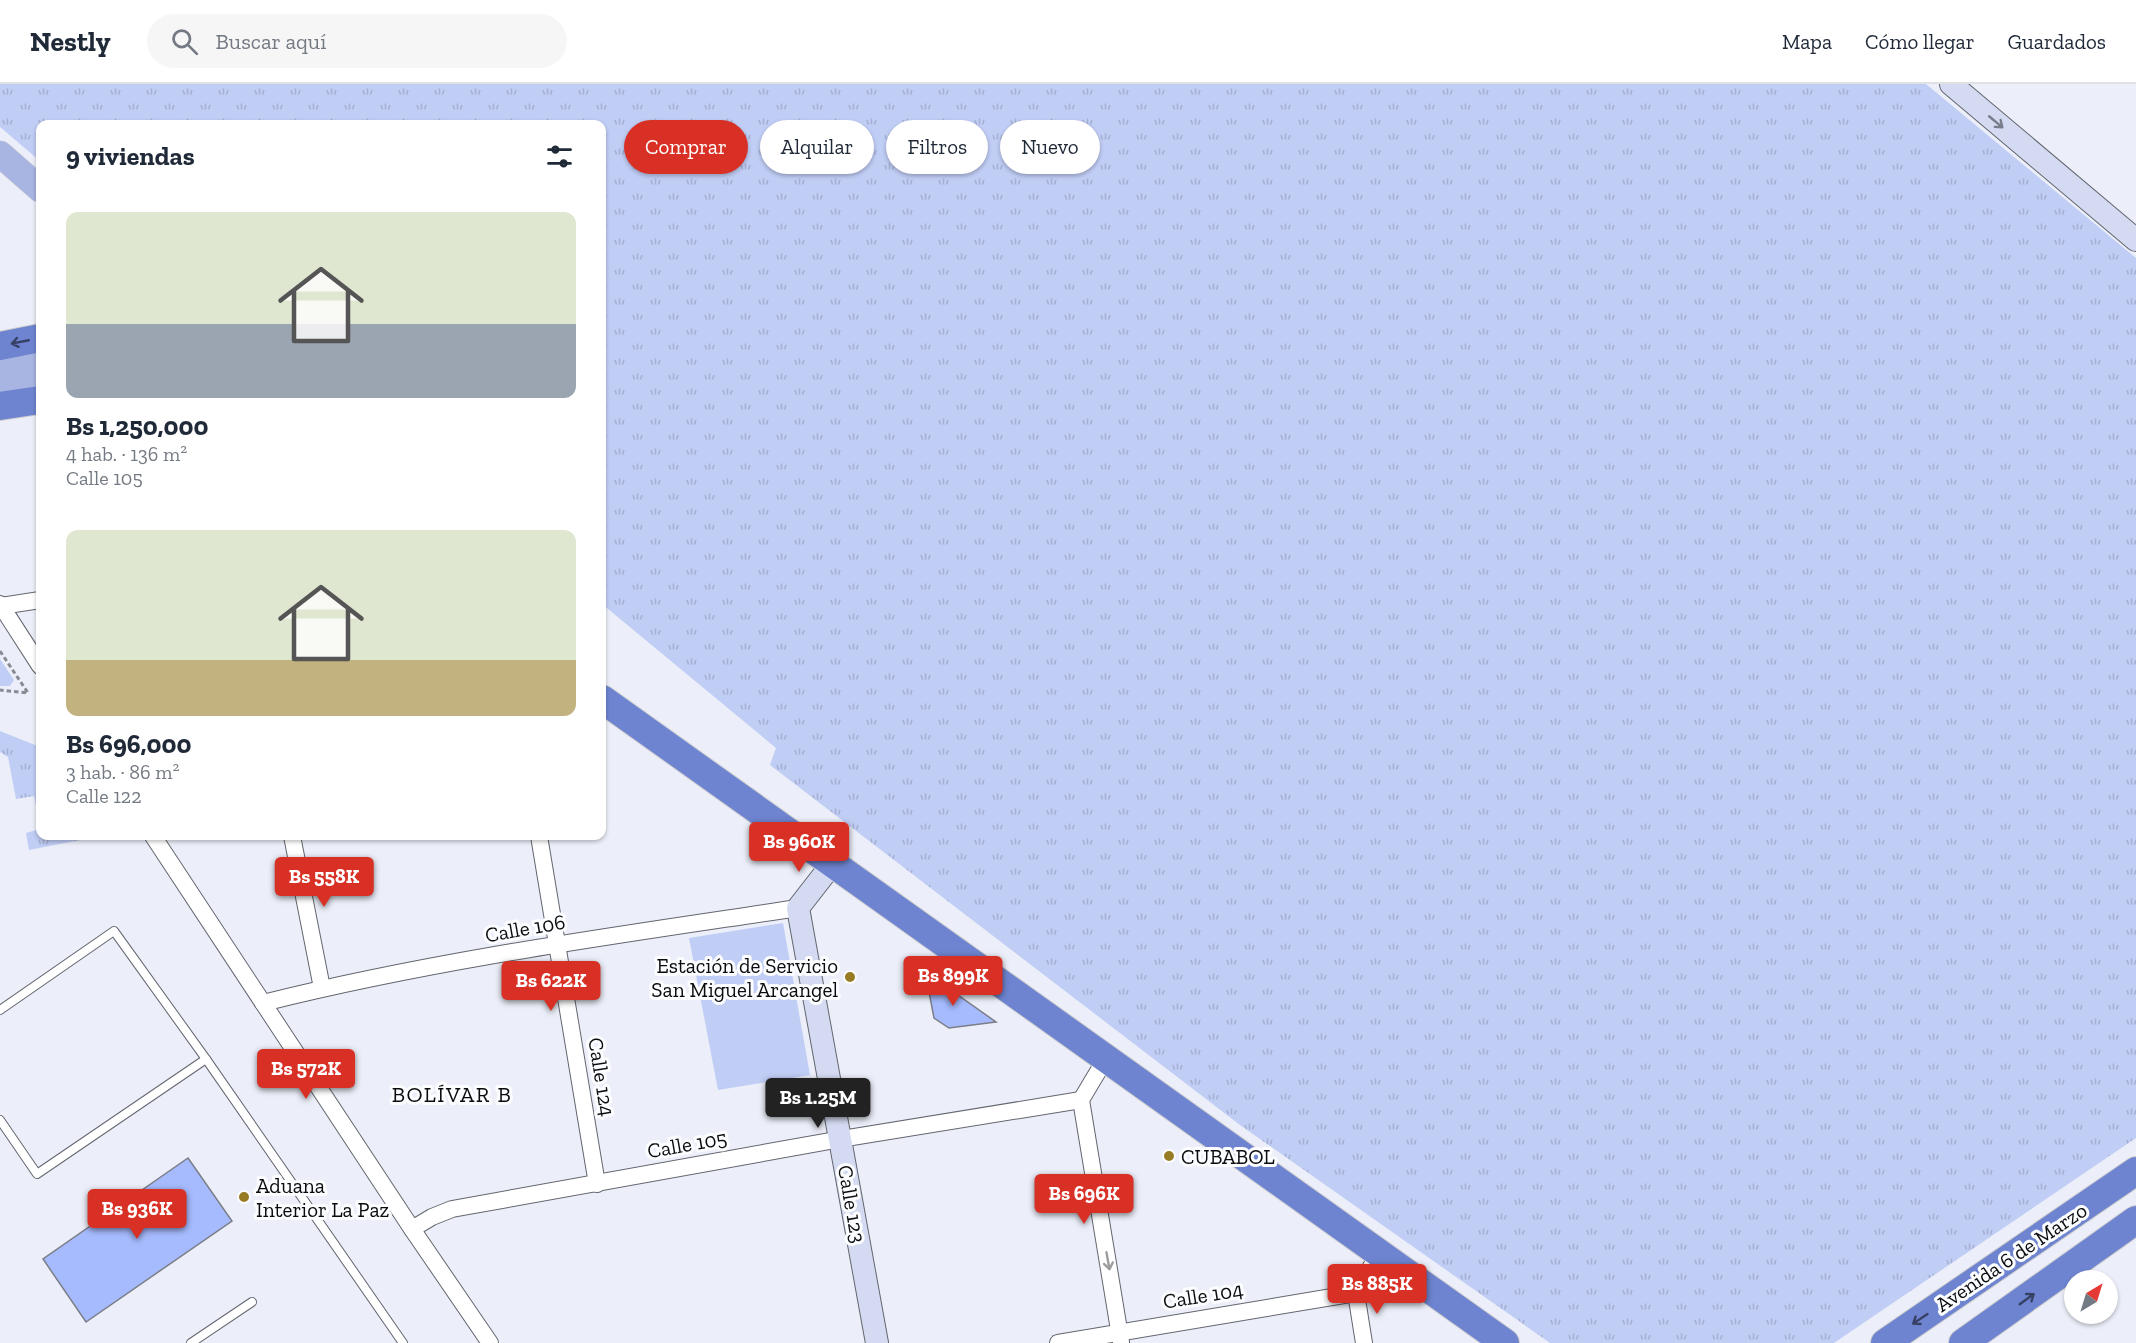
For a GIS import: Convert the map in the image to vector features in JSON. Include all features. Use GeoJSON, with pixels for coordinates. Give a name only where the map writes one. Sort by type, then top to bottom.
{"type":"FeatureCollection","features":[{"type":"Feature","properties":{"kind":"highway"},"geometry":{"type":"LineString","coordinates":[[0,346],[36,340]]}},
{"type":"Feature","properties":{"kind":"highway"},"geometry":{"type":"LineString","coordinates":[[0,406],[36,401]]}},
{"type":"Feature","properties":{"kind":"highway"},"geometry":{"type":"LineString","coordinates":[[606,703],[1505,1343]]}},
{"type":"Feature","properties":{"kind":"highway","name":"Avenida 6 de Marzo"},"geometry":{"type":"LineString","coordinates":[[1885,1343],[2136,1171]]}},
{"type":"Feature","properties":{"kind":"highway","name":"Avenida 6 de Marzo"},"geometry":{"type":"LineString","coordinates":[[1976,1339],[2136,1220]]}},
{"type":"Feature","properties":{"kind":"main road"},"geometry":{"type":"LineString","coordinates":[[0,154],[36,186]]}},
{"type":"Feature","properties":{"kind":"main road"},"geometry":{"type":"LineString","coordinates":[[0,371],[36,366]]}},
{"type":"Feature","properties":{"kind":"main road"},"geometry":{"type":"LineString","coordinates":[[0,390],[36,384]]}},
{"type":"Feature","properties":{"kind":"street"},"geometry":{"type":"LineString","coordinates":[[1951,84],[2136,240]]}},
{"type":"Feature","properties":{"kind":"street"},"geometry":{"type":"LineString","coordinates":[[36,601],[1,605],[36,660]]}},
{"type":"Feature","properties":{"kind":"street"},"geometry":{"type":"LineString","coordinates":[[156,840],[412,1229],[490,1343]]}},
{"type":"Feature","properties":{"kind":"street"},"geometry":{"type":"LineString","coordinates":[[293,840],[322,988]]}},
{"type":"Feature","properties":{"kind":"street","name":"Calle 124"},"geometry":{"type":"LineString","coordinates":[[540,840],[597,1184]]}},
{"type":"Feature","properties":{"kind":"street"},"geometry":{"type":"LineString","coordinates":[[798,908],[833,863]]}},
{"type":"Feature","properties":{"kind":"street","name":"Calle 106"},"geometry":{"type":"LineString","coordinates":[[263,1003],[322,988],[557,945],[798,908]]}},
{"type":"Feature","properties":{"kind":"street","name":"Calle 123"},"geometry":{"type":"LineString","coordinates":[[798,908],[877,1343]]}},
{"type":"Feature","properties":{"kind":"street"},"geometry":{"type":"LineString","coordinates":[[1106,1058],[1081,1100],[1120,1337]]}},
{"type":"Feature","properties":{"kind":"street","name":"Calle 105"},"geometry":{"type":"LineString","coordinates":[[412,1229],[432,1217],[453,1209],[841,1139],[1081,1100]]}},
{"type":"Feature","properties":{"kind":"street"},"geometry":{"type":"LineString","coordinates":[[1364,1343],[1356,1293],[1379,1253]]}},
{"type":"Feature","properties":{"kind":"street","name":"Calle 104"},"geometry":{"type":"LineString","coordinates":[[1058,1343],[1120,1337],[1356,1293]]}},
{"type":"Feature","properties":{"kind":"lane"},"geometry":{"type":"LineString","coordinates":[[0,1010],[114,931],[206,1059],[403,1343]]}},
{"type":"Feature","properties":{"kind":"lane"},"geometry":{"type":"LineString","coordinates":[[0,1120],[37,1174],[206,1059]]}},
{"type":"Feature","properties":{"kind":"lane"},"geometry":{"type":"LineString","coordinates":[[191,1343],[252,1302]]}},
{"type":"Feature","properties":{"kind":"path"},"geometry":{"type":"LineString","coordinates":[[0,651],[28,693],[0,690]]}},
{"type":"Feature","properties":{"kind":"green space"},"geometry":{"type":"Polygon","coordinates":[[[0,84],[1926,84],[2136,258],[2136,1138],[1834,1343],[1550,1343],[1240,1125],[770,765],[776,748],[606,607],[606,120],[36,120],[36,158],[0,127],[0,84]]]}},
{"type":"Feature","properties":{"kind":"green space"},"geometry":{"type":"Polygon","coordinates":[[[0,659],[14,680],[10,686],[0,686],[0,659]]]}},
{"type":"Feature","properties":{"kind":"green space"},"geometry":{"type":"Polygon","coordinates":[[[0,731],[36,745],[36,806],[34,796],[16,799],[8,757],[0,752],[0,731]]]}},
{"type":"Feature","properties":{"kind":"green space"},"geometry":{"type":"Polygon","coordinates":[[[36,830],[36,840],[80,840],[29,850],[26,833],[36,830]]]}},
{"type":"Feature","properties":{"kind":"green space"},"geometry":{"type":"Polygon","coordinates":[[[783,923],[810,1075],[718,1090],[689,938],[783,923]]]}},
{"type":"Feature","properties":{"kind":"building"},"geometry":{"type":"Polygon","coordinates":[[[925,971],[996,1022],[949,1028],[934,1018],[925,971]]]}},
{"type":"Feature","properties":{"kind":"building"},"geometry":{"type":"Polygon","coordinates":[[[188,1158],[232,1221],[86,1322],[43,1259],[188,1158]]]}},
{"type":"Feature","properties":{"kind":"place","name":"Estación de Servicio San Miguel Arcangel"},"geometry":{"type":"Point","coordinates":[850,977]}},
{"type":"Feature","properties":{"kind":"place","name":"CUBABOL"},"geometry":{"type":"Point","coordinates":[1169,1156]}},
{"type":"Feature","properties":{"kind":"place","name":"Aduana Interior La Paz"},"geometry":{"type":"Point","coordinates":[244,1197]}},
{"type":"Feature","properties":{"kind":"district","name":"BOLÍVAR B"},"geometry":{"type":"Point","coordinates":[452,1094]}}]}
